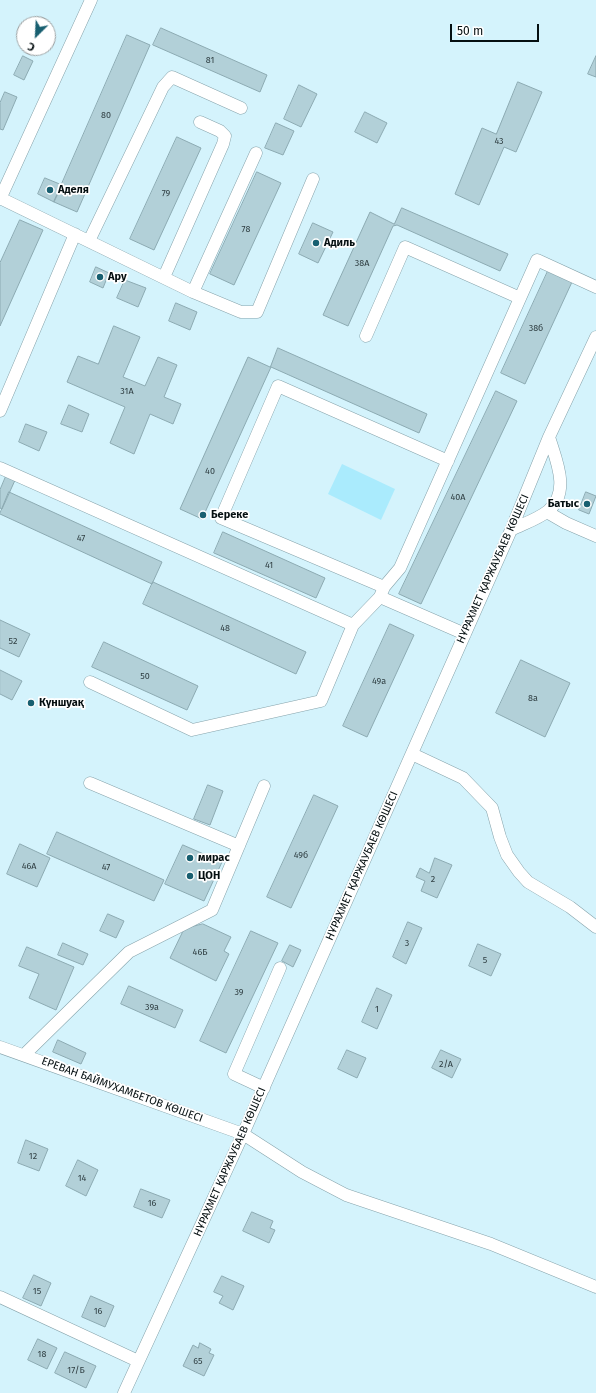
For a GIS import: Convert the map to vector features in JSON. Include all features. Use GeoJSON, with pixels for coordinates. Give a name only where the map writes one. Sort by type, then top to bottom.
{"type":"FeatureCollection","features":[{"type":"Feature","properties":{"kind":"street"},"geometry":{"type":"LineString","coordinates":[[91,0],[0,198],[193,292],[241,312],[257,312],[313,179]]}},
{"type":"Feature","properties":{"kind":"street"},"geometry":{"type":"LineString","coordinates":[[89,241],[163,87],[172,77],[241,108]]}},
{"type":"Feature","properties":{"kind":"street"},"geometry":{"type":"LineString","coordinates":[[164,278],[223,144],[225,136],[220,131],[200,122]]}},
{"type":"Feature","properties":{"kind":"street"},"geometry":{"type":"LineString","coordinates":[[193,292],[256,153]]}},
{"type":"Feature","properties":{"kind":"street"},"geometry":{"type":"LineString","coordinates":[[0,411],[74,234]]}},
{"type":"Feature","properties":{"kind":"street"},"geometry":{"type":"LineString","coordinates":[[366,336],[405,247],[520,298]]}},
{"type":"Feature","properties":{"kind":"street"},"geometry":{"type":"LineString","coordinates":[[90,682],[192,730],[321,701],[353,625],[382,592],[400,568],[537,260],[596,287]]}},
{"type":"Feature","properties":{"kind":"street","name":"НҰРАХМЕТ ҚАРЖАУБАЕВ КӨШЕСІ"},"geometry":{"type":"LineString","coordinates":[[124,1393],[264,1088],[511,530],[550,437],[596,337]]}},
{"type":"Feature","properties":{"kind":"street"},"geometry":{"type":"LineString","coordinates":[[448,461],[278,386],[221,518],[382,592],[465,634]]}},
{"type":"Feature","properties":{"kind":"street"},"geometry":{"type":"LineString","coordinates":[[511,530],[547,512],[552,506],[561,482],[561,476],[550,437]]}},
{"type":"Feature","properties":{"kind":"street"},"geometry":{"type":"LineString","coordinates":[[0,468],[353,625]]}},
{"type":"Feature","properties":{"kind":"street"},"geometry":{"type":"LineString","coordinates":[[547,512],[566,523],[596,536]]}},
{"type":"Feature","properties":{"kind":"street"},"geometry":{"type":"LineString","coordinates":[[412,754],[463,778],[492,808],[507,855],[519,872],[528,882],[570,907],[596,927]]}},
{"type":"Feature","properties":{"kind":"street"},"geometry":{"type":"LineString","coordinates":[[90,783],[239,846]]}},
{"type":"Feature","properties":{"kind":"street"},"geometry":{"type":"LineString","coordinates":[[24,1055],[129,952],[212,910],[264,786]]}},
{"type":"Feature","properties":{"kind":"street"},"geometry":{"type":"LineString","coordinates":[[264,1088],[234,1074],[280,968]]}},
{"type":"Feature","properties":{"kind":"street","name":"ЕРЕВАН БАЙМУХАМБЕТОВ КӨШЕСІ"},"geometry":{"type":"LineString","coordinates":[[0,1047],[243,1134],[302,1172],[346,1195],[491,1244],[596,1287]]}},
{"type":"Feature","properties":{"kind":"street"},"geometry":{"type":"LineString","coordinates":[[0,1297],[138,1361]]}},
{"type":"Feature","properties":{"kind":"shaded area"},"geometry":{"type":"Polygon","coordinates":[[[342,464],[395,489],[381,520],[328,494],[342,464]]]}},
{"type":"Feature","properties":{"kind":"building"},"geometry":{"type":"Polygon","coordinates":[[[161,28],[267,75],[260,92],[153,45],[161,28]]]}},
{"type":"Feature","properties":{"kind":"building"},"geometry":{"type":"Polygon","coordinates":[[[127,35],[150,45],[77,212],[54,202],[127,35]]]}},
{"type":"Feature","properties":{"kind":"building"},"geometry":{"type":"Polygon","coordinates":[[[23,56],[33,61],[24,80],[14,75],[23,56]]]}},
{"type":"Feature","properties":{"kind":"building"},"geometry":{"type":"Polygon","coordinates":[[[596,56],[596,77],[588,74],[596,56]]]}},
{"type":"Feature","properties":{"kind":"building"},"geometry":{"type":"Polygon","coordinates":[[[518,82],[542,92],[516,152],[504,147],[479,205],[455,194],[482,128],[496,134],[518,82]]]}},
{"type":"Feature","properties":{"kind":"building"},"geometry":{"type":"Polygon","coordinates":[[[299,85],[317,94],[301,127],[284,119],[299,85]]]}},
{"type":"Feature","properties":{"kind":"building"},"geometry":{"type":"Polygon","coordinates":[[[5,92],[17,97],[3,130],[0,129],[0,103],[5,92]]]}},
{"type":"Feature","properties":{"kind":"building"},"geometry":{"type":"Polygon","coordinates":[[[365,112],[387,123],[377,143],[355,132],[365,112]]]}},
{"type":"Feature","properties":{"kind":"building"},"geometry":{"type":"Polygon","coordinates":[[[276,123],[294,131],[283,155],[265,148],[276,123]]]}},
{"type":"Feature","properties":{"kind":"building"},"geometry":{"type":"Polygon","coordinates":[[[177,137],[201,148],[154,250],[130,239],[177,137]]]}},
{"type":"Feature","properties":{"kind":"building"},"geometry":{"type":"Polygon","coordinates":[[[257,172],[281,183],[234,285],[210,274],[257,172]]]}},
{"type":"Feature","properties":{"kind":"building","name":"Аделя"},"geometry":{"type":"Polygon","coordinates":[[[45,178],[62,185],[54,202],[38,194],[45,178]]]}},
{"type":"Feature","properties":{"kind":"building"},"geometry":{"type":"Polygon","coordinates":[[[402,208],[508,254],[500,271],[397,225],[393,226],[348,326],[323,315],[370,212],[394,224],[402,208]]]}},
{"type":"Feature","properties":{"kind":"building"},"geometry":{"type":"Polygon","coordinates":[[[20,220],[43,230],[0,326],[0,263],[20,220]]]}},
{"type":"Feature","properties":{"kind":"building","name":"Адиль"},"geometry":{"type":"Polygon","coordinates":[[[313,223],[333,232],[318,263],[299,254],[313,223]]]}},
{"type":"Feature","properties":{"kind":"building","name":"Ару"},"geometry":{"type":"Polygon","coordinates":[[[96,267],[109,273],[103,288],[90,282],[96,267]]]}},
{"type":"Feature","properties":{"kind":"building"},"geometry":{"type":"Polygon","coordinates":[[[548,271],[572,282],[525,384],[501,373],[548,271]]]}},
{"type":"Feature","properties":{"kind":"building"},"geometry":{"type":"Polygon","coordinates":[[[125,280],[146,288],[138,307],[117,298],[125,280]]]}},
{"type":"Feature","properties":{"kind":"building"},"geometry":{"type":"Polygon","coordinates":[[[176,303],[197,312],[190,330],[169,321],[176,303]]]}},
{"type":"Feature","properties":{"kind":"building"},"geometry":{"type":"Polygon","coordinates":[[[114,326],[140,337],[123,377],[145,386],[158,357],[177,365],[164,397],[181,404],[173,424],[150,414],[134,454],[110,443],[125,407],[67,382],[78,356],[98,364],[114,326]]]}},
{"type":"Feature","properties":{"kind":"building"},"geometry":{"type":"Polygon","coordinates":[[[278,348],[427,414],[419,433],[271,367],[202,519],[180,509],[248,357],[270,367],[278,348]]]}},
{"type":"Feature","properties":{"kind":"building"},"geometry":{"type":"Polygon","coordinates":[[[496,391],[517,401],[421,604],[399,594],[496,391]]]}},
{"type":"Feature","properties":{"kind":"building"},"geometry":{"type":"Polygon","coordinates":[[[69,405],[89,414],[82,432],[61,424],[69,405]]]}},
{"type":"Feature","properties":{"kind":"building"},"geometry":{"type":"Polygon","coordinates":[[[26,424],[47,432],[39,451],[19,442],[26,424]]]}},
{"type":"Feature","properties":{"kind":"building"},"geometry":{"type":"Polygon","coordinates":[[[7,474],[16,478],[2,509],[0,508],[0,490],[7,474]]]}},
{"type":"Feature","properties":{"kind":"building"},"geometry":{"type":"Polygon","coordinates":[[[9,492],[162,562],[152,584],[0,514],[9,492]]]}},
{"type":"Feature","properties":{"kind":"building"},"geometry":{"type":"Polygon","coordinates":[[[586,492],[596,496],[589,514],[579,510],[586,492]]]}},
{"type":"Feature","properties":{"kind":"building"},"geometry":{"type":"Polygon","coordinates":[[[223,532],[325,578],[316,598],[214,553],[223,532]]]}},
{"type":"Feature","properties":{"kind":"building"},"geometry":{"type":"Polygon","coordinates":[[[153,582],[306,652],[296,674],[143,604],[153,582]]]}},
{"type":"Feature","properties":{"kind":"building"},"geometry":{"type":"Polygon","coordinates":[[[0,620],[30,634],[19,657],[0,648],[0,620]]]}},
{"type":"Feature","properties":{"kind":"building"},"geometry":{"type":"Polygon","coordinates":[[[390,624],[414,635],[367,737],[343,726],[390,624]]]}},
{"type":"Feature","properties":{"kind":"building"},"geometry":{"type":"Polygon","coordinates":[[[104,642],[198,686],[187,710],[92,667],[104,642]]]}},
{"type":"Feature","properties":{"kind":"building"},"geometry":{"type":"Polygon","coordinates":[[[521,660],[570,683],[545,737],[496,713],[521,660]]]}},
{"type":"Feature","properties":{"kind":"building"},"geometry":{"type":"Polygon","coordinates":[[[0,670],[22,681],[12,700],[0,694],[0,670]]]}},
{"type":"Feature","properties":{"kind":"building"},"geometry":{"type":"Polygon","coordinates":[[[208,785],[223,791],[210,825],[194,819],[208,785]]]}},
{"type":"Feature","properties":{"kind":"building"},"geometry":{"type":"Polygon","coordinates":[[[314,795],[338,806],[291,908],[267,897],[314,795]]]}},
{"type":"Feature","properties":{"kind":"building"},"geometry":{"type":"Polygon","coordinates":[[[57,832],[164,880],[154,901],[47,854],[57,832]]]}},
{"type":"Feature","properties":{"kind":"building"},"geometry":{"type":"Polygon","coordinates":[[[20,844],[50,858],[37,887],[7,874],[20,844]]]}},
{"type":"Feature","properties":{"kind":"building","name":"ЦОН"},"geometry":{"type":"Polygon","coordinates":[[[183,845],[222,862],[204,901],[165,884],[183,845]]]}},
{"type":"Feature","properties":{"kind":"building"},"geometry":{"type":"Polygon","coordinates":[[[435,858],[452,865],[437,898],[421,891],[425,881],[416,877],[420,868],[429,873],[435,858]]]}},
{"type":"Feature","properties":{"kind":"building"},"geometry":{"type":"Polygon","coordinates":[[[108,914],[124,921],[116,938],[100,931],[108,914]]]}},
{"type":"Feature","properties":{"kind":"building"},"geometry":{"type":"Polygon","coordinates":[[[408,922],[422,928],[406,964],[393,957],[408,922]]]}},
{"type":"Feature","properties":{"kind":"building"},"geometry":{"type":"Polygon","coordinates":[[[203,924],[231,937],[224,951],[229,954],[216,981],[170,958],[184,929],[203,924]]]}},
{"type":"Feature","properties":{"kind":"building"},"geometry":{"type":"Polygon","coordinates":[[[251,931],[278,943],[226,1053],[200,1041],[251,931]]]}},
{"type":"Feature","properties":{"kind":"building"},"geometry":{"type":"Polygon","coordinates":[[[63,943],[88,954],[83,965],[58,955],[63,943]]]}},
{"type":"Feature","properties":{"kind":"building"},"geometry":{"type":"Polygon","coordinates":[[[478,944],[501,954],[491,976],[469,966],[478,944]]]}},
{"type":"Feature","properties":{"kind":"building"},"geometry":{"type":"Polygon","coordinates":[[[290,945],[301,950],[293,967],[282,961],[290,945]]]}},
{"type":"Feature","properties":{"kind":"building"},"geometry":{"type":"Polygon","coordinates":[[[27,947],[74,967],[56,1010],[29,998],[39,974],[19,966],[27,947]]]}},
{"type":"Feature","properties":{"kind":"building"},"geometry":{"type":"Polygon","coordinates":[[[129,986],[183,1010],[175,1028],[121,1004],[129,986]]]}},
{"type":"Feature","properties":{"kind":"building"},"geometry":{"type":"Polygon","coordinates":[[[377,988],[392,995],[377,1029],[362,1022],[377,988]]]}},
{"type":"Feature","properties":{"kind":"building"},"geometry":{"type":"Polygon","coordinates":[[[58,1040],[86,1053],[81,1064],[53,1052],[58,1040]]]}},
{"type":"Feature","properties":{"kind":"building"},"geometry":{"type":"Polygon","coordinates":[[[347,1050],[366,1058],[357,1078],[338,1069],[347,1050]]]}},
{"type":"Feature","properties":{"kind":"building"},"geometry":{"type":"Polygon","coordinates":[[[441,1050],[461,1059],[452,1078],[432,1068],[441,1050]]]}},
{"type":"Feature","properties":{"kind":"building"},"geometry":{"type":"Polygon","coordinates":[[[26,1140],[48,1149],[39,1171],[18,1163],[26,1140]]]}},
{"type":"Feature","properties":{"kind":"building"},"geometry":{"type":"Polygon","coordinates":[[[78,1160],[98,1170],[86,1196],[66,1186],[78,1160]]]}},
{"type":"Feature","properties":{"kind":"building"},"geometry":{"type":"Polygon","coordinates":[[[141,1189],[170,1200],[162,1218],[134,1207],[141,1189]]]}},
{"type":"Feature","properties":{"kind":"building"},"geometry":{"type":"Polygon","coordinates":[[[252,1212],[273,1221],[270,1228],[275,1230],[269,1243],[243,1231],[252,1212]]]}},
{"type":"Feature","properties":{"kind":"building"},"geometry":{"type":"Polygon","coordinates":[[[34,1275],[51,1283],[41,1306],[23,1298],[34,1275]]]}},
{"type":"Feature","properties":{"kind":"building"},"geometry":{"type":"Polygon","coordinates":[[[222,1276],[244,1286],[233,1310],[219,1303],[223,1296],[214,1292],[222,1276]]]}},
{"type":"Feature","properties":{"kind":"building"},"geometry":{"type":"Polygon","coordinates":[[[91,1296],[114,1306],[105,1327],[82,1317],[91,1296]]]}},
{"type":"Feature","properties":{"kind":"building"},"geometry":{"type":"Polygon","coordinates":[[[38,1339],[57,1348],[47,1369],[28,1360],[38,1339]]]}},
{"type":"Feature","properties":{"kind":"building"},"geometry":{"type":"Polygon","coordinates":[[[200,1343],[211,1349],[209,1353],[214,1355],[204,1376],[183,1366],[193,1345],[198,1348],[200,1343]]]}},
{"type":"Feature","properties":{"kind":"building"},"geometry":{"type":"Polygon","coordinates":[[[65,1352],[96,1366],[86,1388],[55,1373],[65,1352]]]}},
{"type":"Feature","properties":{"kind":"place","name":"Аделя"},"geometry":{"type":"Point","coordinates":[50,190]}},
{"type":"Feature","properties":{"kind":"place","name":"Адиль"},"geometry":{"type":"Point","coordinates":[316,243]}},
{"type":"Feature","properties":{"kind":"place","name":"Ару"},"geometry":{"type":"Point","coordinates":[100,277]}},
{"type":"Feature","properties":{"kind":"place","name":"Батыс"},"geometry":{"type":"Point","coordinates":[587,504]}},
{"type":"Feature","properties":{"kind":"place","name":"Береке"},"geometry":{"type":"Point","coordinates":[203,515]}},
{"type":"Feature","properties":{"kind":"place","name":"Күншуақ"},"geometry":{"type":"Point","coordinates":[31,703]}},
{"type":"Feature","properties":{"kind":"place","name":"мирас"},"geometry":{"type":"Point","coordinates":[190,858]}},
{"type":"Feature","properties":{"kind":"place","name":"ЦОН"},"geometry":{"type":"Point","coordinates":[190,876]}}]}
